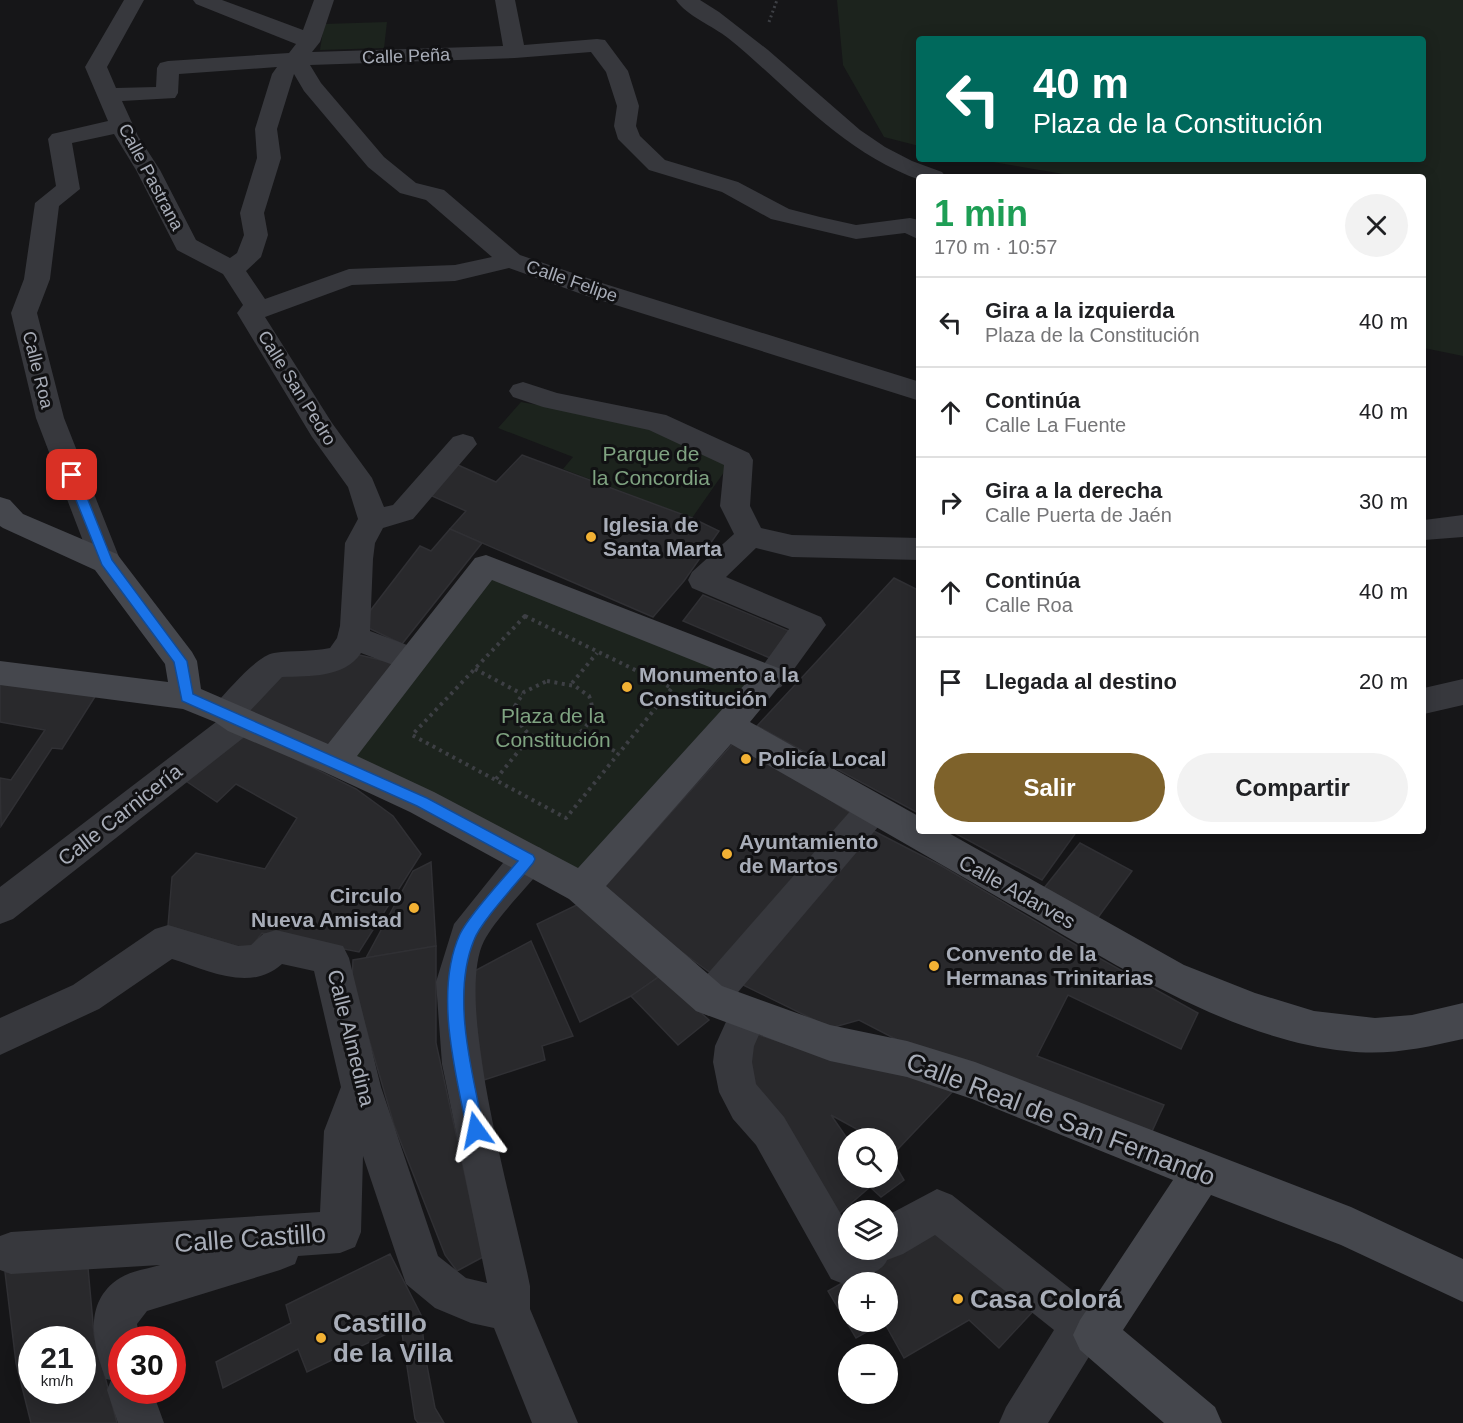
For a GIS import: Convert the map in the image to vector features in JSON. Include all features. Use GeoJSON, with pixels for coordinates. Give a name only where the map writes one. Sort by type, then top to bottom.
{"type":"FeatureCollection","features":[{"type":"Feature","properties":{"kind":"street","name":"Calle Pastrana"},"geometry":{"type":"LineString","coordinates":[[134,0],[96,67],[122,125],[186,245],[232,269]]}},
{"type":"Feature","properties":{"kind":"street"},"geometry":{"type":"LineString","coordinates":[[203,0],[291,32],[302,50]]}},
{"type":"Feature","properties":{"kind":"street"},"geometry":{"type":"LineString","coordinates":[[232,269],[248,257],[256,235],[252,213],[269,159],[266,129],[283,74],[302,50],[324,0]]}},
{"type":"Feature","properties":{"kind":"street"},"geometry":{"type":"LineString","coordinates":[[505,0],[515,52]]}},
{"type":"Feature","properties":{"kind":"street"},"geometry":{"type":"LineString","coordinates":[[686,0],[736,34],[848,135],[871,151],[909,170],[923,174]]}},
{"type":"Feature","properties":{"kind":"street","name":"Calle Peña"},"geometry":{"type":"LineString","coordinates":[[109,94],[167,93],[168,68],[302,50],[515,52],[597,45],[617,71],[628,106],[625,126],[630,139],[657,165],[730,187],[780,214],[819,224],[856,232],[916,227]]}},
{"type":"Feature","properties":{"kind":"street","name":"Calle Felipe"},"geometry":{"type":"LineString","coordinates":[[302,50],[312,86],[376,162],[408,188],[435,195],[511,260],[596,290],[819,358],[916,391]]}},
{"type":"Feature","properties":{"kind":"street","name":"Calle Roa"},"geometry":{"type":"LineString","coordinates":[[106,561],[50,418],[24,313],[37,279],[47,203],[68,189],[60,138],[122,125]]}},
{"type":"Feature","properties":{"kind":"street"},"geometry":{"type":"LineString","coordinates":[[250,313],[349,278],[456,273],[511,260]]}},
{"type":"Feature","properties":{"kind":"street","name":"Calle San Pedro"},"geometry":{"type":"LineString","coordinates":[[232,269],[256,305],[250,313],[322,430],[362,485],[373,521]]}},
{"type":"Feature","properties":{"kind":"street"},"geometry":{"type":"LineString","coordinates":[[523,391],[553,402],[656,422],[739,460],[735,506],[750,536]]}},
{"type":"Feature","properties":{"kind":"street"},"geometry":{"type":"LineString","coordinates":[[233,718],[274,665],[313,664],[340,658],[354,638],[359,551],[367,525],[403,512],[463,444]]}},
{"type":"Feature","properties":{"kind":"street"},"geometry":{"type":"LineString","coordinates":[[3,513],[13,521],[106,561],[181,661],[186,697]]}},
{"type":"Feature","properties":{"kind":"street"},"geometry":{"type":"LineString","coordinates":[[1426,530],[1463,526]]}},
{"type":"Feature","properties":{"kind":"street"},"geometry":{"type":"LineString","coordinates":[[750,536],[792,546],[916,549]]}},
{"type":"Feature","properties":{"kind":"street"},"geometry":{"type":"LineString","coordinates":[[0,673],[186,697],[422,802],[582,888],[770,678],[810,625],[703,580],[750,536]]}},
{"type":"Feature","properties":{"kind":"street"},"geometry":{"type":"LineString","coordinates":[[334,761],[486,566],[770,678]]}},
{"type":"Feature","properties":{"kind":"street"},"geometry":{"type":"LineString","coordinates":[[354,638],[412,660]]}},
{"type":"Feature","properties":{"kind":"street"},"geometry":{"type":"LineString","coordinates":[[1426,701],[1463,692]]}},
{"type":"Feature","properties":{"kind":"street","name":"Calle Carnicería"},"geometry":{"type":"LineString","coordinates":[[0,908],[233,718]]}},
{"type":"Feature","properties":{"kind":"street","name":"Calle Adarves"},"geometry":{"type":"LineString","coordinates":[[727,725],[872,810],[1171,977],[1244,1008],[1286,1021],[1367,1035],[1405,1034],[1463,1021]]}},
{"type":"Feature","properties":{"kind":"street"},"geometry":{"type":"LineString","coordinates":[[709,999],[872,810]]}},
{"type":"Feature","properties":{"kind":"street"},"geometry":{"type":"LineString","coordinates":[[528,859],[467,935],[455,982],[462,1064],[509,1286],[508,1309],[555,1423]]}},
{"type":"Feature","properties":{"kind":"street","name":"Calle Real de San Fernando"},"geometry":{"type":"LineString","coordinates":[[582,888],[709,999],[830,1043],[907,1059],[975,1082],[1351,1228],[1463,1281]]}},
{"type":"Feature","properties":{"kind":"street","name":"Calle Almedina"},"geometry":{"type":"LineString","coordinates":[[0,1037],[86,997],[168,941],[238,963],[260,960],[276,946],[330,958],[361,1087],[421,1269],[437,1286],[461,1300],[508,1309]]}},
{"type":"Feature","properties":{"kind":"street"},"geometry":{"type":"LineString","coordinates":[[750,1014],[739,1029],[734,1053],[733,1071],[737,1092],[754,1118],[770,1131],[838,1250]]}},
{"type":"Feature","properties":{"kind":"street","name":"Calle Castillo"},"geometry":{"type":"LineString","coordinates":[[11,1252],[340,1232],[344,1131],[361,1087]]}},
{"type":"Feature","properties":{"kind":"street"},"geometry":{"type":"LineString","coordinates":[[1022,1423],[1202,1172]]}},
{"type":"Feature","properties":{"kind":"street"},"geometry":{"type":"LineString","coordinates":[[898,1233],[937,1210],[1089,1330],[1199,1423]]}},
{"type":"Feature","properties":{"kind":"street"},"geometry":{"type":"LineString","coordinates":[[116,1326],[114,1317],[134,1294],[340,1232]]}},
{"type":"Feature","properties":{"kind":"street"},"geometry":{"type":"LineString","coordinates":[[134,1404],[141,1423]]}},
{"type":"Feature","properties":{"kind":"path"},"geometry":{"type":"LineString","coordinates":[[525,616],[672,688],[566,818],[412,735],[475,669],[525,616]]}},
{"type":"Feature","properties":{"kind":"path"},"geometry":{"type":"LineString","coordinates":[[572,683],[597,653]]}},
{"type":"Feature","properties":{"kind":"path"},"geometry":{"type":"LineString","coordinates":[[475,669],[522,693]]}},
{"type":"Feature","properties":{"kind":"path"},"geometry":{"type":"LineString","coordinates":[[547,681],[572,683],[589,696],[593,706],[587,725],[578,734],[554,742],[530,737],[516,721],[514,711],[522,693],[547,681]]}},
{"type":"Feature","properties":{"kind":"path"},"geometry":{"type":"LineString","coordinates":[[578,734],[620,753]]}},
{"type":"Feature","properties":{"kind":"path"},"geometry":{"type":"LineString","coordinates":[[496,779],[530,737]]}},
{"type":"Feature","properties":{"kind":"green space"},"geometry":{"type":"Polygon","coordinates":[[[837,0],[1463,0],[1463,356],[1426,348],[1426,174],[1063,174],[993,162],[1426,162],[1426,36],[916,36],[916,145],[884,137],[843,65],[837,0]]]}},
{"type":"Feature","properties":{"kind":"green space"},"geometry":{"type":"Polygon","coordinates":[[[387,22],[384,48],[320,50],[324,24],[387,22]]]}},
{"type":"Feature","properties":{"kind":"green space","name":"Parque de la Concordia"},"geometry":{"type":"Polygon","coordinates":[[[521,402],[632,422],[729,465],[692,518],[563,469],[573,457],[498,428],[521,402]]]}},
{"type":"Feature","properties":{"kind":"green space","name":"Plaza de la Constitución"},"geometry":{"type":"Polygon","coordinates":[[[486,566],[770,678],[582,888],[334,761],[486,566]]]}},
{"type":"Feature","properties":{"kind":"building","name":"Iglesia de Santa Marta"},"geometry":{"type":"Polygon","coordinates":[[[522,455],[692,518],[719,531],[684,581],[653,617],[450,529],[466,511],[423,492],[449,461],[496,482],[522,455]]]}},
{"type":"Feature","properties":{"kind":"building"},"geometry":{"type":"Polygon","coordinates":[[[450,529],[482,543],[402,644],[360,624],[420,546],[431,551],[450,529]]]}},
{"type":"Feature","properties":{"kind":"building"},"geometry":{"type":"Polygon","coordinates":[[[894,578],[916,589],[916,812],[757,726],[894,578]]]}},
{"type":"Feature","properties":{"kind":"building"},"geometry":{"type":"Polygon","coordinates":[[[703,595],[789,631],[770,658],[683,621],[703,595]]]}},
{"type":"Feature","properties":{"kind":"building"},"geometry":{"type":"Polygon","coordinates":[[[355,654],[398,664],[328,748],[238,709],[275,667],[355,654]]]}},
{"type":"Feature","properties":{"kind":"building"},"geometry":{"type":"Polygon","coordinates":[[[0,684],[96,695],[62,749],[52,748],[1,826],[0,778],[11,780],[45,730],[0,722],[0,684]]]}},
{"type":"Feature","properties":{"kind":"building"},"geometry":{"type":"Polygon","coordinates":[[[241,732],[356,789],[393,816],[421,854],[359,952],[262,933],[249,950],[168,926],[172,877],[196,853],[265,869],[297,818],[236,784],[217,802],[183,779],[241,732]]]}},
{"type":"Feature","properties":{"kind":"building","name":"Ayuntamiento de Martos"},"geometry":{"type":"Polygon","coordinates":[[[736,740],[854,815],[712,974],[600,892],[736,740]]]}},
{"type":"Feature","properties":{"kind":"building","name":"Convento de la Hermanas Trinitarias"},"geometry":{"type":"Polygon","coordinates":[[[868,828],[940,865],[1081,948],[1198,1013],[1181,1049],[1068,995],[1037,1056],[1164,1105],[1149,1138],[907,1045],[859,1020],[831,1028],[741,984],[868,828]]]}},
{"type":"Feature","properties":{"kind":"building"},"geometry":{"type":"Polygon","coordinates":[[[957,834],[1075,834],[1042,880],[957,834]]]}},
{"type":"Feature","properties":{"kind":"building"},"geometry":{"type":"Polygon","coordinates":[[[1080,843],[1132,871],[1094,923],[1040,893],[1080,843]]]}},
{"type":"Feature","properties":{"kind":"building","name":"Circulo Nueva Amistad"},"geometry":{"type":"Polygon","coordinates":[[[431,862],[436,946],[366,958],[413,871],[431,862]]]}},
{"type":"Feature","properties":{"kind":"building"},"geometry":{"type":"Polygon","coordinates":[[[581,903],[660,976],[631,996],[580,1022],[537,924],[581,903]]]}},
{"type":"Feature","properties":{"kind":"building"},"geometry":{"type":"Polygon","coordinates":[[[531,941],[573,1036],[542,1046],[545,1060],[484,1080],[469,974],[531,941]]]}},
{"type":"Feature","properties":{"kind":"building"},"geometry":{"type":"Polygon","coordinates":[[[436,946],[436,1043],[483,1257],[457,1271],[445,1255],[394,1125],[352,981],[353,960],[436,946]]]}},
{"type":"Feature","properties":{"kind":"building"},"geometry":{"type":"Polygon","coordinates":[[[660,976],[709,1020],[678,1045],[631,996],[660,976]]]}},
{"type":"Feature","properties":{"kind":"building"},"geometry":{"type":"Polygon","coordinates":[[[753,1033],[820,1055],[956,1088],[898,1149],[898,1128],[855,1128],[831,1115],[840,1128],[838,1128],[838,1188],[869,1188],[855,1200],[838,1200],[838,1215],[833,1219],[749,1093],[753,1033]]]}},
{"type":"Feature","properties":{"kind":"building"},"geometry":{"type":"Polygon","coordinates":[[[898,1170],[904,1180],[898,1184],[898,1170]]]}},
{"type":"Feature","properties":{"kind":"building"},"geometry":{"type":"Polygon","coordinates":[[[871,1188],[893,1188],[881,1197],[871,1188]]]}},
{"type":"Feature","properties":{"kind":"building","name":"Casa Colorá"},"geometry":{"type":"Polygon","coordinates":[[[942,1226],[1037,1307],[999,1348],[969,1320],[904,1358],[890,1332],[898,1332],[898,1272],[861,1272],[882,1260],[898,1260],[898,1251],[942,1226]]]}},
{"type":"Feature","properties":{"kind":"building","name":"Castillo de la Villa"},"geometry":{"type":"Polygon","coordinates":[[[390,1254],[421,1315],[425,1355],[435,1408],[444,1423],[418,1423],[415,1419],[401,1327],[307,1372],[298,1349],[223,1388],[216,1362],[291,1323],[286,1305],[390,1254]]]}},
{"type":"Feature","properties":{"kind":"building"},"geometry":{"type":"Polygon","coordinates":[[[88,1268],[93,1326],[18,1326],[18,1371],[5,1272],[88,1268]]]}},
{"type":"Feature","properties":{"kind":"building","name":"Casa Colorá"},"geometry":{"type":"Polygon","coordinates":[[[838,1285],[838,1308],[828,1291],[838,1285]]]}},
{"type":"Feature","properties":{"kind":"building","name":"Casa Colorá"},"geometry":{"type":"Polygon","coordinates":[[[852,1332],[866,1332],[856,1338],[852,1332]]]}},
{"type":"Feature","properties":{"kind":"building"},"geometry":{"type":"Polygon","coordinates":[[[96,1342],[108,1388],[108,1404],[112,1404],[117,1423],[31,1423],[26,1404],[96,1404],[96,1342]]]}},
{"type":"Feature","properties":{"kind":"place","name":"Iglesia de Santa Marta"},"geometry":{"type":"Point","coordinates":[591,537]}},
{"type":"Feature","properties":{"kind":"place","name":"Monumento a la Constitución"},"geometry":{"type":"Point","coordinates":[627,687]}},
{"type":"Feature","properties":{"kind":"place","name":"Policía Local"},"geometry":{"type":"Point","coordinates":[746,759]}},
{"type":"Feature","properties":{"kind":"place","name":"Ayuntamiento de Martos"},"geometry":{"type":"Point","coordinates":[727,854]}},
{"type":"Feature","properties":{"kind":"place","name":"Circulo Nueva Amistad"},"geometry":{"type":"Point","coordinates":[414,908]}},
{"type":"Feature","properties":{"kind":"place","name":"Convento de la Hermanas Trinitarias"},"geometry":{"type":"Point","coordinates":[934,966]}},
{"type":"Feature","properties":{"kind":"place","name":"Casa Colorá"},"geometry":{"type":"Point","coordinates":[958,1299]}},
{"type":"Feature","properties":{"kind":"place","name":"Castillo de la Villa"},"geometry":{"type":"Point","coordinates":[321,1338]}},
{"type":"Feature","properties":{"kind":"route"},"geometry":{"type":"LineString","coordinates":[[72,475],[106,561],[181,661],[186,697],[227,713],[240,722],[334,761],[422,802],[528,859],[467,935],[455,982],[462,1064],[476,1130]]}}]}
